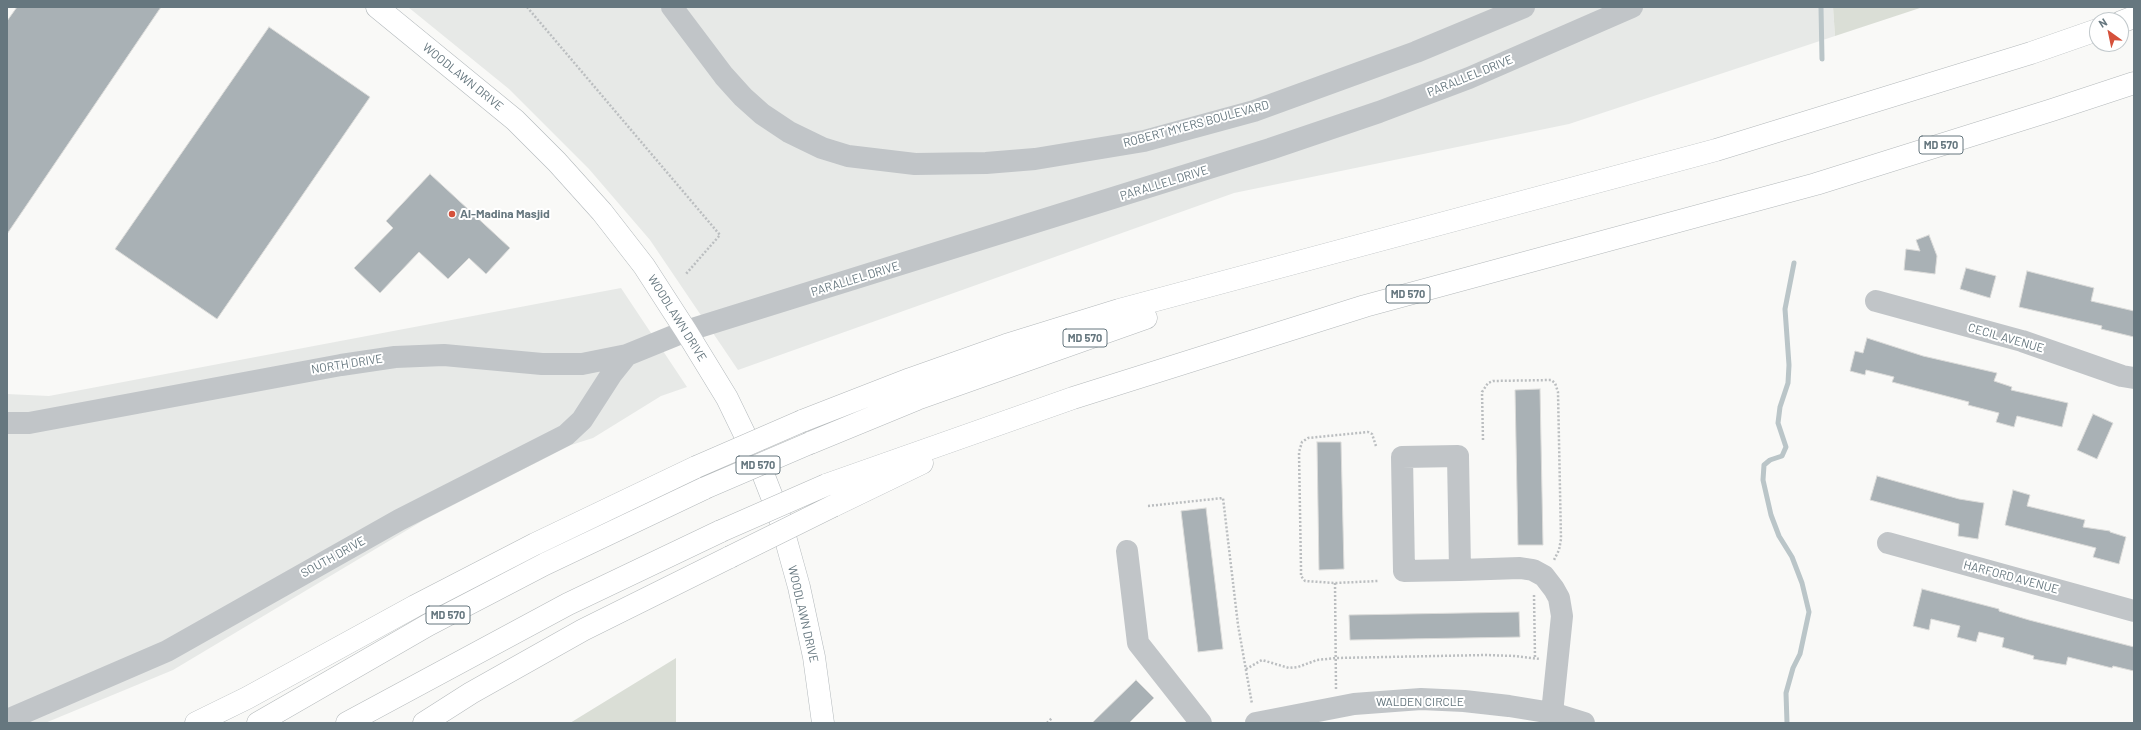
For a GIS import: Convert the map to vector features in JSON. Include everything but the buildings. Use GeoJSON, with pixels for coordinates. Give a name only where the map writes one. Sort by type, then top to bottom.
{"type":"FeatureCollection","features":[{"type":"Feature","properties":{"kind":"main road","name":"WOODLAWN DRIVE"},"geometry":{"type":"LineString","coordinates":[[377,7],[514,120],[557,162],[602,212],[644,266],[686,331],[727,398],[760,466],[779,515],[799,587],[812,649],[823,723]]}},
{"type":"Feature","properties":{"kind":"main road","name":"MD 570"},"geometry":{"type":"LineString","coordinates":[[258,723],[428,625],[546,564],[705,488],[918,399],[1012,364],[1363,244],[1716,150],[2089,33]]}},
{"type":"Feature","properties":{"kind":"main road","name":"MD 570"},"geometry":{"type":"LineString","coordinates":[[347,723],[568,604],[721,531],[826,485],[1073,398],[1365,306],[1816,184],[2134,83]]}},
{"type":"Feature","properties":{"kind":"main road"},"geometry":{"type":"LineString","coordinates":[[196,723],[247,698],[415,606],[534,544],[696,467],[802,421],[910,379],[1006,345],[1119,310],[1363,244]]}},
{"type":"Feature","properties":{"kind":"main road"},"geometry":{"type":"LineString","coordinates":[[424,723],[470,693],[583,630],[910,468],[1073,398]]}},
{"type":"Feature","properties":{"kind":"street","name":"ROBERT MYERS BOULEVARD"},"geometry":{"type":"LineString","coordinates":[[672,7],[724,76],[738,92],[762,114],[789,132],[822,148],[848,156],[915,164],[986,163],[1035,159],[1144,141],[1254,111],[1416,52],[1524,7]]}},
{"type":"Feature","properties":{"kind":"street","name":"PARALLEL DRIVE"},"geometry":{"type":"LineString","coordinates":[[686,331],[1270,149],[1379,112],[1469,78],[1632,7]]}},
{"type":"Feature","properties":{"kind":"street","name":"CECIL AVENUE"},"geometry":{"type":"LineString","coordinates":[[1876,301],[2022,341],[2122,376],[2134,378]]}},
{"type":"Feature","properties":{"kind":"street","name":"NORTH DRIVE"},"geometry":{"type":"LineString","coordinates":[[7,423],[29,423],[341,365],[394,357],[444,355],[542,364],[582,364],[627,356],[686,331]]}},
{"type":"Feature","properties":{"kind":"street","name":"SOUTH DRIVE"},"geometry":{"type":"LineString","coordinates":[[7,720],[167,651],[399,520],[566,435],[582,420],[611,375],[627,356]]}},
{"type":"Feature","properties":{"kind":"street"},"geometry":{"type":"LineString","coordinates":[[1460,570],[1458,456],[1402,457],[1404,571],[1460,570],[1520,568],[1533,570],[1544,576],[1554,589],[1559,598],[1562,616],[1552,713]]}},
{"type":"Feature","properties":{"kind":"street","name":"HARFORD AVENUE"},"geometry":{"type":"LineString","coordinates":[[1888,543],[2134,611]]}},
{"type":"Feature","properties":{"kind":"street"},"geometry":{"type":"LineString","coordinates":[[1127,551],[1138,644],[1201,723]]}},
{"type":"Feature","properties":{"kind":"street","name":"WALDEN CIRCLE"},"geometry":{"type":"LineString","coordinates":[[1255,717],[1354,704],[1399,700],[1464,701],[1552,713],[1584,723]]}},
{"type":"Feature","properties":{"kind":"path"},"geometry":{"type":"LineString","coordinates":[[528,7],[720,235],[685,275]]}},
{"type":"Feature","properties":{"kind":"path"},"geometry":{"type":"LineString","coordinates":[[1483,440],[1482,392],[1488,383],[1493,381],[1551,380],[1555,383],[1558,392],[1561,539],[1559,550],[1550,565]]}},
{"type":"Feature","properties":{"kind":"path"},"geometry":{"type":"LineString","coordinates":[[1376,446],[1372,434],[1359,431],[1308,438],[1300,445],[1301,576],[1305,581],[1335,583],[1378,581]]}},
{"type":"Feature","properties":{"kind":"path"},"geometry":{"type":"LineString","coordinates":[[1148,506],[1223,498],[1238,625],[1255,717]]}},
{"type":"Feature","properties":{"kind":"path"},"geometry":{"type":"LineString","coordinates":[[1335,583],[1336,695]]}},
{"type":"Feature","properties":{"kind":"path"},"geometry":{"type":"LineString","coordinates":[[1534,588],[1535,658]]}},
{"type":"Feature","properties":{"kind":"path"},"geometry":{"type":"LineString","coordinates":[[1246,669],[1262,660],[1288,668],[1298,667],[1317,660],[1336,658],[1486,655],[1541,659]]}},
{"type":"Feature","properties":{"kind":"path"},"geometry":{"type":"LineString","coordinates":[[1047,723],[1052,718]]}},
{"type":"Feature","properties":{"kind":"shaded area"},"geometry":{"type":"Polygon","coordinates":[[[408,7],[1833,7],[1835,36],[1569,124],[1234,193],[738,370],[650,240],[589,169],[509,89],[408,7]]]}},
{"type":"Feature","properties":{"kind":"shaded area"},"geometry":{"type":"Polygon","coordinates":[[[1833,7],[1923,7],[1835,36],[1833,7]]]}},
{"type":"Feature","properties":{"kind":"shaded area"},"geometry":{"type":"Polygon","coordinates":[[[621,288],[687,387],[661,396],[593,438],[571,445],[424,520],[173,670],[45,723],[7,723],[7,394],[49,396],[621,288]]]}},
{"type":"Feature","properties":{"kind":"shaded area"},"geometry":{"type":"Polygon","coordinates":[[[676,658],[676,723],[570,723],[676,658]]]}},
{"type":"Feature","properties":{"kind":"waterway"},"geometry":{"type":"LineString","coordinates":[[1821,7],[1822,59]]}},
{"type":"Feature","properties":{"kind":"waterway"},"geometry":{"type":"LineString","coordinates":[[1787,723],[1786,693],[1793,668],[1800,654],[1809,612],[1802,583],[1792,557],[1779,536],[1771,515],[1763,480],[1764,465],[1770,460],[1782,456],[1786,447],[1778,423],[1780,407],[1788,383],[1789,365],[1785,309],[1794,263]]}},
{"type":"Feature","properties":{"kind":"place","name":"Al-Madina Masjid"},"geometry":{"type":"Point","coordinates":[452,214]}}]}
